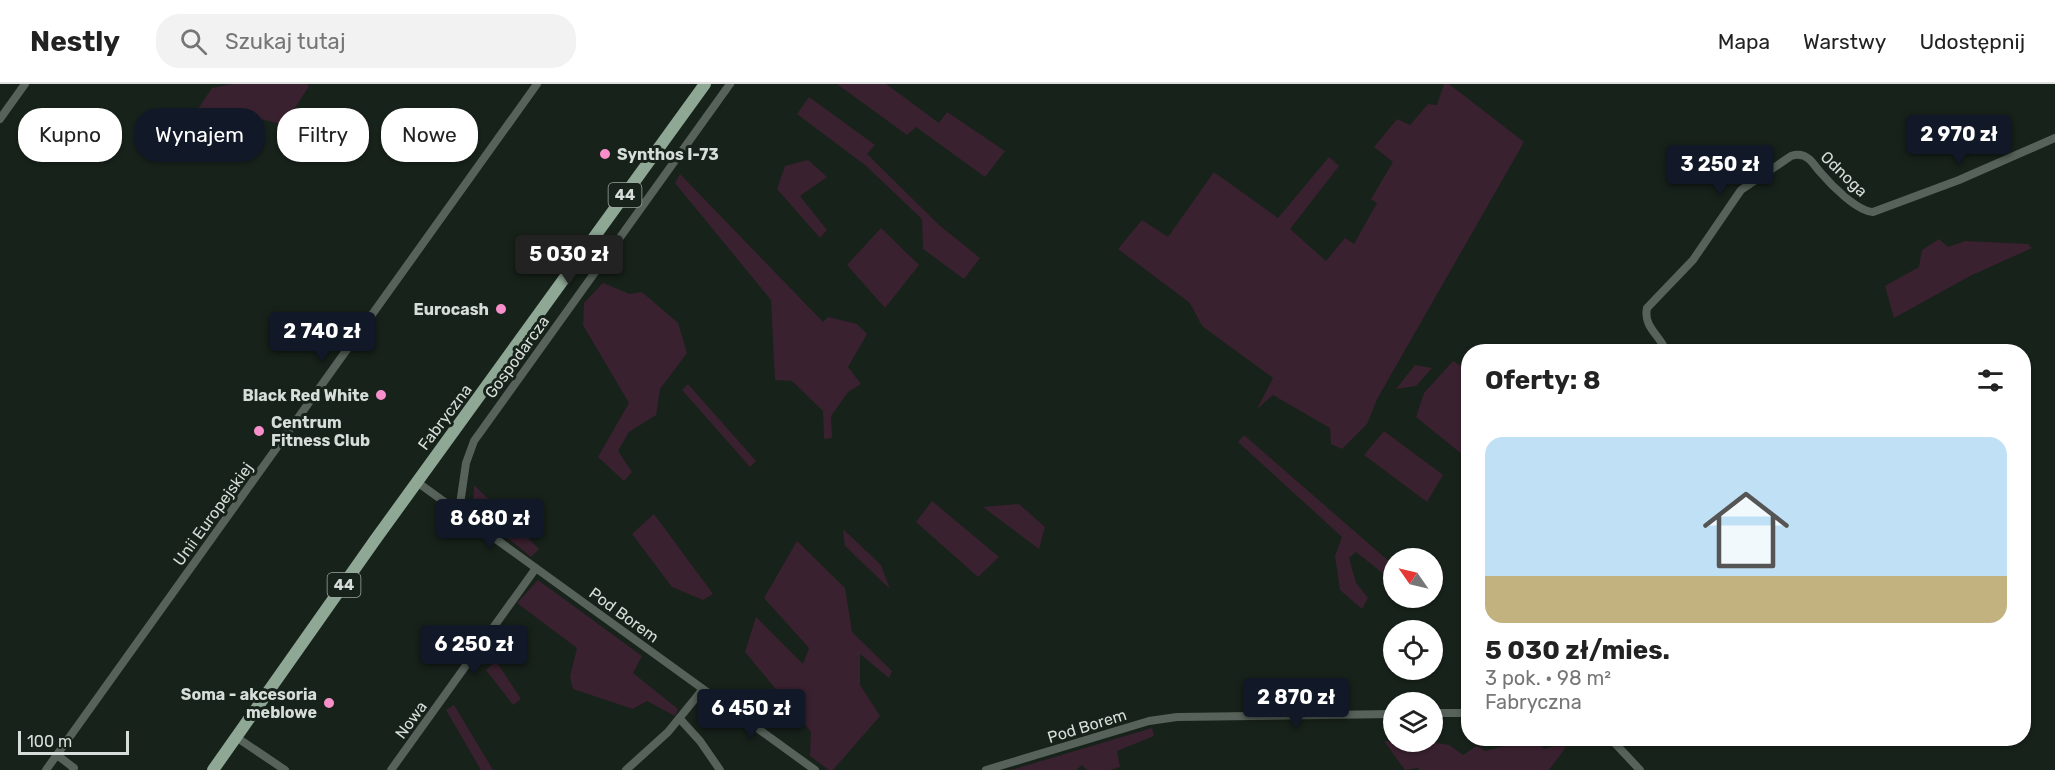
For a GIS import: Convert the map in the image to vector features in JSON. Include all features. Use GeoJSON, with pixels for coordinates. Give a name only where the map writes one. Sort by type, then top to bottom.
{"type":"FeatureCollection","features":[{"type":"Feature","properties":{"kind":"main road","name":"Fabryczna"},"geometry":{"type":"LineString","coordinates":[[213,770],[417,482],[705,84]]}},
{"type":"Feature","properties":{"kind":"street"},"geometry":{"type":"LineString","coordinates":[[0,119],[25,84]]}},
{"type":"Feature","properties":{"kind":"street","name":"Unii Europejskiej"},"geometry":{"type":"LineString","coordinates":[[46,770],[537,84]]}},
{"type":"Feature","properties":{"kind":"street","name":"Gospodarcza"},"geometry":{"type":"LineString","coordinates":[[459,511],[466,463],[474,441],[730,84]]}},
{"type":"Feature","properties":{"kind":"street","name":"Odnoga"},"geometry":{"type":"LineString","coordinates":[[1662,344],[1647,323],[1645,316],[1647,308],[1694,260],[1741,190],[1791,156],[1799,154],[1808,158],[1823,176],[1858,207],[1873,212],[1959,180],[2055,138]]}},
{"type":"Feature","properties":{"kind":"street","name":"Pod Borem"},"geometry":{"type":"LineString","coordinates":[[417,482],[814,770]]}},
{"type":"Feature","properties":{"kind":"street","name":"Nowa"},"geometry":{"type":"LineString","coordinates":[[392,770],[536,568]]}},
{"type":"Feature","properties":{"kind":"street"},"geometry":{"type":"LineString","coordinates":[[626,770],[680,719],[703,689]]}},
{"type":"Feature","properties":{"kind":"street"},"geometry":{"type":"LineString","coordinates":[[1443,713],[1461,712]]}},
{"type":"Feature","properties":{"kind":"street","name":"Pod Borem"},"geometry":{"type":"LineString","coordinates":[[986,770],[1149,721],[1177,717],[1383,714]]}},
{"type":"Feature","properties":{"kind":"street"},"geometry":{"type":"LineString","coordinates":[[680,719],[700,741],[720,770]]}},
{"type":"Feature","properties":{"kind":"street"},"geometry":{"type":"LineString","coordinates":[[236,737],[285,770]]}},
{"type":"Feature","properties":{"kind":"street"},"geometry":{"type":"LineString","coordinates":[[1618,746],[1640,770]]}},
{"type":"Feature","properties":{"kind":"street"},"geometry":{"type":"LineString","coordinates":[[57,755],[74,768],[72,770]]}},
{"type":"Feature","properties":{"kind":"shaded area"},"geometry":{"type":"Polygon","coordinates":[[[232,84],[307,84],[309,86],[295,108],[277,108],[277,123],[265,120],[265,108],[199,108],[212,88],[232,84]]]}},
{"type":"Feature","properties":{"kind":"shaded area"},"geometry":{"type":"Polygon","coordinates":[[[837,84],[886,84],[939,123],[947,112],[1005,151],[985,177],[916,127],[907,135],[837,84]]]}},
{"type":"Feature","properties":{"kind":"shaded area"},"geometry":{"type":"Polygon","coordinates":[[[1444,84],[1449,84],[1524,142],[1377,399],[1367,424],[1342,449],[1331,444],[1330,428],[1273,395],[1257,409],[1273,378],[1202,326],[1190,303],[1118,249],[1142,220],[1168,237],[1214,172],[1278,218],[1329,157],[1339,166],[1290,229],[1326,261],[1345,238],[1354,244],[1377,203],[1371,199],[1393,162],[1374,147],[1397,119],[1410,125],[1428,104],[1437,105],[1444,84]]]}},
{"type":"Feature","properties":{"kind":"shaded area"},"geometry":{"type":"Polygon","coordinates":[[[809,97],[875,145],[867,154],[939,225],[980,258],[964,279],[923,249],[922,219],[865,165],[797,114],[809,97]]]}},
{"type":"Feature","properties":{"kind":"shaded area"},"geometry":{"type":"Polygon","coordinates":[[[808,160],[827,177],[800,196],[827,230],[820,238],[777,189],[785,166],[808,160]]]}},
{"type":"Feature","properties":{"kind":"shaded area"},"geometry":{"type":"Polygon","coordinates":[[[680,174],[823,322],[828,317],[857,324],[867,334],[848,367],[861,384],[848,392],[831,416],[832,438],[824,439],[823,411],[792,381],[775,380],[771,300],[675,183],[680,174]]]}},
{"type":"Feature","properties":{"kind":"shaded area"},"geometry":{"type":"Polygon","coordinates":[[[881,228],[919,265],[885,308],[847,265],[881,228]]]}},
{"type":"Feature","properties":{"kind":"shaded area"},"geometry":{"type":"Polygon","coordinates":[[[1939,239],[1948,247],[1965,241],[2028,244],[2032,248],[1970,276],[1894,318],[1885,286],[1919,267],[1922,250],[1939,239]]]}},
{"type":"Feature","properties":{"kind":"shaded area"},"geometry":{"type":"Polygon","coordinates":[[[603,283],[630,294],[642,292],[678,323],[687,353],[660,389],[656,415],[629,432],[618,451],[632,472],[624,481],[598,457],[629,403],[583,325],[584,303],[603,283]]]}},
{"type":"Feature","properties":{"kind":"shaded area"},"geometry":{"type":"Polygon","coordinates":[[[1453,361],[1461,366],[1461,453],[1416,417],[1424,393],[1453,361]]]}},
{"type":"Feature","properties":{"kind":"shaded area"},"geometry":{"type":"Polygon","coordinates":[[[1415,365],[1432,368],[1416,386],[1396,389],[1415,365]]]}},
{"type":"Feature","properties":{"kind":"shaded area"},"geometry":{"type":"Polygon","coordinates":[[[688,384],[756,461],[750,467],[682,390],[688,384]]]}},
{"type":"Feature","properties":{"kind":"shaded area"},"geometry":{"type":"Polygon","coordinates":[[[1384,431],[1443,475],[1427,502],[1364,455],[1384,431]]]}},
{"type":"Feature","properties":{"kind":"shaded area"},"geometry":{"type":"Polygon","coordinates":[[[1244,435],[1383,556],[1383,573],[1356,552],[1349,558],[1356,583],[1368,598],[1362,609],[1340,590],[1335,556],[1342,537],[1238,442],[1244,435]]]}},
{"type":"Feature","properties":{"kind":"shaded area"},"geometry":{"type":"Polygon","coordinates":[[[474,485],[539,549],[531,557],[473,510],[474,485]]]}},
{"type":"Feature","properties":{"kind":"shaded area"},"geometry":{"type":"Polygon","coordinates":[[[932,501],[999,557],[978,577],[916,522],[932,501]]]}},
{"type":"Feature","properties":{"kind":"shaded area"},"geometry":{"type":"Polygon","coordinates":[[[1019,504],[1045,527],[1039,549],[983,507],[1019,504]]]}},
{"type":"Feature","properties":{"kind":"shaded area"},"geometry":{"type":"Polygon","coordinates":[[[654,514],[713,594],[703,600],[672,587],[632,534],[654,514]]]}},
{"type":"Feature","properties":{"kind":"shaded area"},"geometry":{"type":"Polygon","coordinates":[[[843,529],[881,565],[890,589],[845,546],[843,529]]]}},
{"type":"Feature","properties":{"kind":"shaded area"},"geometry":{"type":"Polygon","coordinates":[[[797,541],[845,588],[852,632],[892,671],[889,678],[860,654],[860,685],[880,716],[833,770],[829,770],[810,756],[811,732],[745,652],[756,617],[803,664],[809,648],[764,598],[797,541]]]}},
{"type":"Feature","properties":{"kind":"shaded area"},"geometry":{"type":"Polygon","coordinates":[[[538,580],[642,656],[633,673],[678,709],[675,716],[647,701],[633,709],[573,689],[570,677],[577,648],[517,603],[538,580]]]}},
{"type":"Feature","properties":{"kind":"shaded area"},"geometry":{"type":"Polygon","coordinates":[[[496,661],[521,699],[513,705],[486,670],[496,661]]]}},
{"type":"Feature","properties":{"kind":"shaded area"},"geometry":{"type":"Polygon","coordinates":[[[454,705],[493,770],[481,770],[446,710],[454,705]]]}},
{"type":"Feature","properties":{"kind":"shaded area"},"geometry":{"type":"Polygon","coordinates":[[[1152,728],[1154,736],[1117,751],[1120,767],[1110,770],[1087,770],[1082,765],[1076,770],[1011,770],[1152,728]]]}},
{"type":"Feature","properties":{"kind":"shaded area"},"geometry":{"type":"Polygon","coordinates":[[[1443,744],[1449,745],[1463,755],[1477,746],[1485,751],[1505,746],[1542,746],[1544,749],[1555,746],[1566,747],[1549,770],[1420,770],[1418,768],[1405,770],[1392,752],[1443,752],[1443,744]]]}},
{"type":"Feature","properties":{"kind":"place","name":"Synthos I-73"},"geometry":{"type":"Point","coordinates":[605,154]}},
{"type":"Feature","properties":{"kind":"place","name":"Eurocash"},"geometry":{"type":"Point","coordinates":[501,309]}},
{"type":"Feature","properties":{"kind":"place","name":"Black Red White"},"geometry":{"type":"Point","coordinates":[381,395]}},
{"type":"Feature","properties":{"kind":"place","name":"Centrum Fitness Club"},"geometry":{"type":"Point","coordinates":[259,431]}},
{"type":"Feature","properties":{"kind":"place","name":"Soma - akcesoria meblowe"},"geometry":{"type":"Point","coordinates":[329,703]}}]}
